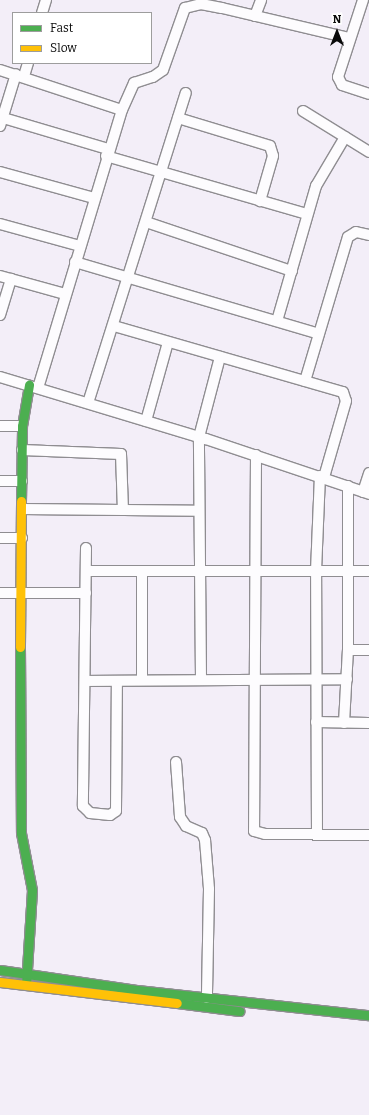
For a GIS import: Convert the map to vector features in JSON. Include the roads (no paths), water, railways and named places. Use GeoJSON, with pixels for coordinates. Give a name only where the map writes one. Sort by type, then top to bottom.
{"type":"FeatureCollection","features":[{"type":"Feature","properties":{"kind":"main road"},"geometry":{"type":"LineString","coordinates":[[26,985],[28,974],[32,890],[19,810],[22,593],[22,426],[33,387]]}},
{"type":"Feature","properties":{"kind":"main road"},"geometry":{"type":"LineString","coordinates":[[0,970],[207,998],[369,1015]]}},
{"type":"Feature","properties":{"kind":"main road"},"geometry":{"type":"LineString","coordinates":[[0,982],[135,1001],[369,1025]]}},
{"type":"Feature","properties":{"kind":"street"},"geometry":{"type":"LineString","coordinates":[[42,12],[46,0]]}},
{"type":"Feature","properties":{"kind":"street"},"geometry":{"type":"LineString","coordinates":[[255,16],[261,0]]}},
{"type":"Feature","properties":{"kind":"street"},"geometry":{"type":"LineString","coordinates":[[363,0],[349,38],[339,80],[342,85],[369,94]]}},
{"type":"Feature","properties":{"kind":"street"},"geometry":{"type":"LineString","coordinates":[[33,387],[65,294],[107,152],[122,110],[134,83],[153,77],[163,70],[185,8],[200,4],[223,4],[255,16],[349,38]]}},
{"type":"Feature","properties":{"kind":"street"},"geometry":{"type":"LineString","coordinates":[[27,64],[20,75],[1,120],[107,152],[162,172],[307,214]]}},
{"type":"Feature","properties":{"kind":"street"},"geometry":{"type":"LineString","coordinates":[[0,70],[20,75],[122,110]]}},
{"type":"Feature","properties":{"kind":"street"},"geometry":{"type":"LineString","coordinates":[[88,403],[114,326],[186,94]]}},
{"type":"Feature","properties":{"kind":"street"},"geometry":{"type":"LineString","coordinates":[[303,111],[369,152]]}},
{"type":"Feature","properties":{"kind":"street"},"geometry":{"type":"LineString","coordinates":[[178,118],[270,146],[273,156],[260,201]]}},
{"type":"Feature","properties":{"kind":"street"},"geometry":{"type":"LineString","coordinates":[[277,321],[316,186],[345,137]]}},
{"type":"Feature","properties":{"kind":"street"},"geometry":{"type":"LineString","coordinates":[[0,172],[94,198]]}},
{"type":"Feature","properties":{"kind":"street"},"geometry":{"type":"LineString","coordinates":[[146,222],[292,271]]}},
{"type":"Feature","properties":{"kind":"street"},"geometry":{"type":"LineString","coordinates":[[0,224],[80,246]]}},
{"type":"Feature","properties":{"kind":"street"},"geometry":{"type":"LineString","coordinates":[[306,381],[318,334],[348,237],[356,232],[369,235]]}},
{"type":"Feature","properties":{"kind":"street"},"geometry":{"type":"LineString","coordinates":[[75,262],[318,334]]}},
{"type":"Feature","properties":{"kind":"street"},"geometry":{"type":"LineString","coordinates":[[0,276],[65,294]]}},
{"type":"Feature","properties":{"kind":"street"},"geometry":{"type":"LineString","coordinates":[[0,315],[11,279]]}},
{"type":"Feature","properties":{"kind":"street"},"geometry":{"type":"LineString","coordinates":[[114,326],[306,381],[345,396],[322,477],[316,571],[317,835]]}},
{"type":"Feature","properties":{"kind":"street"},"geometry":{"type":"LineString","coordinates":[[146,421],[168,342]]}},
{"type":"Feature","properties":{"kind":"street"},"geometry":{"type":"LineString","coordinates":[[201,680],[199,437],[220,356]]}},
{"type":"Feature","properties":{"kind":"street"},"geometry":{"type":"LineString","coordinates":[[0,376],[256,455],[366,493],[369,473]]}},
{"type":"Feature","properties":{"kind":"street"},"geometry":{"type":"LineString","coordinates":[[0,426],[22,426]]}},
{"type":"Feature","properties":{"kind":"street"},"geometry":{"type":"LineString","coordinates":[[22,450],[119,453],[124,458],[123,510]]}},
{"type":"Feature","properties":{"kind":"street"},"geometry":{"type":"LineString","coordinates":[[256,455],[254,831],[317,835],[369,835]]}},
{"type":"Feature","properties":{"kind":"street"},"geometry":{"type":"LineString","coordinates":[[0,481],[22,481]]}},
{"type":"Feature","properties":{"kind":"street"},"geometry":{"type":"LineString","coordinates":[[344,723],[348,650],[348,486]]}},
{"type":"Feature","properties":{"kind":"street"},"geometry":{"type":"LineString","coordinates":[[22,509],[199,511]]}},
{"type":"Feature","properties":{"kind":"street"},"geometry":{"type":"LineString","coordinates":[[0,538],[22,538]]}},
{"type":"Feature","properties":{"kind":"street"},"geometry":{"type":"LineString","coordinates":[[86,548],[86,681],[83,806],[86,812],[110,815],[116,812],[117,681]]}},
{"type":"Feature","properties":{"kind":"street"},"geometry":{"type":"LineString","coordinates":[[86,571],[369,571]]}},
{"type":"Feature","properties":{"kind":"street"},"geometry":{"type":"LineString","coordinates":[[142,571],[142,680]]}},
{"type":"Feature","properties":{"kind":"street"},"geometry":{"type":"LineString","coordinates":[[0,593],[86,593]]}},
{"type":"Feature","properties":{"kind":"street"},"geometry":{"type":"LineString","coordinates":[[348,650],[369,650]]}},
{"type":"Feature","properties":{"kind":"street"},"geometry":{"type":"LineString","coordinates":[[86,681],[316,678],[347,680]]}},
{"type":"Feature","properties":{"kind":"street"},"geometry":{"type":"LineString","coordinates":[[316,722],[369,724]]}},
{"type":"Feature","properties":{"kind":"street"},"geometry":{"type":"LineString","coordinates":[[176,762],[180,817],[186,826],[202,833],[205,840],[209,889],[207,998]]}}]}
